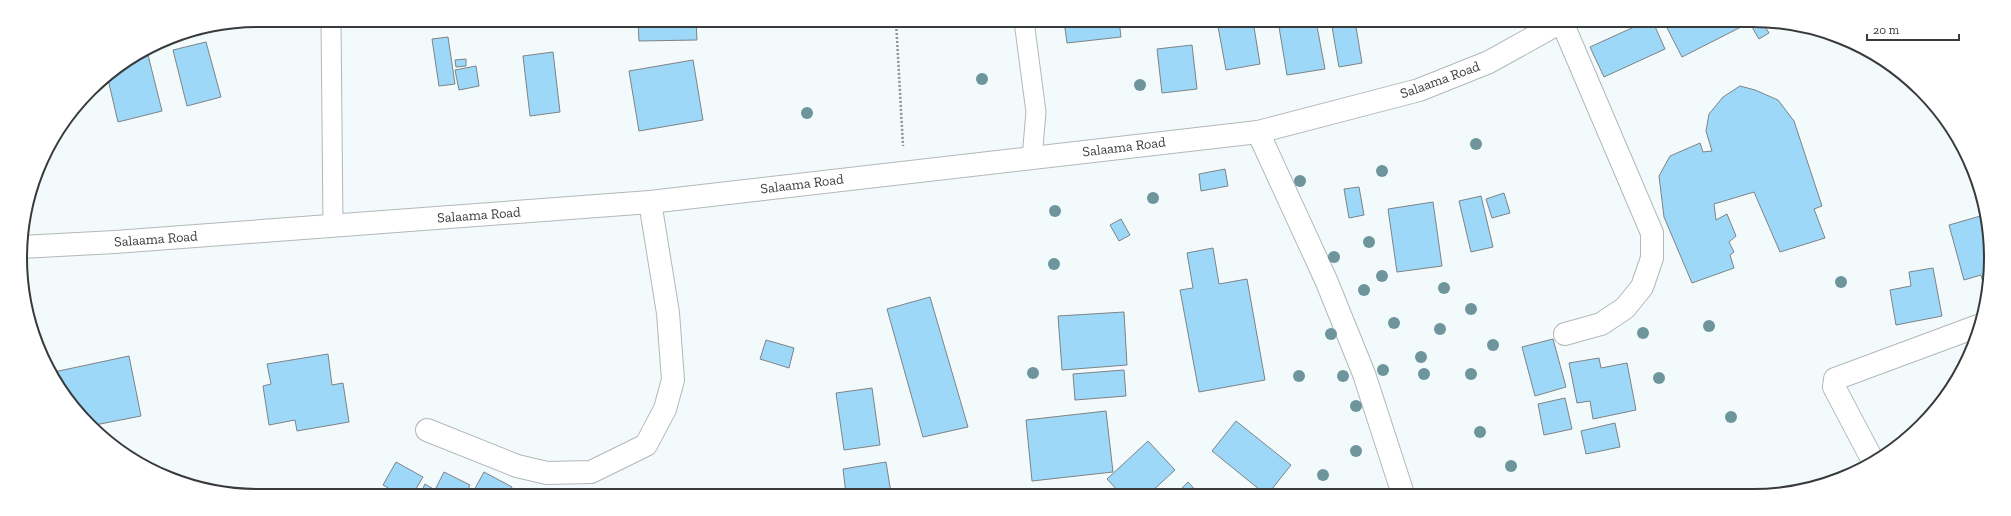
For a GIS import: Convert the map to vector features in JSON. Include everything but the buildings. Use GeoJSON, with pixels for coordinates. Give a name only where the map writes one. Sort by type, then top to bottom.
{"type":"FeatureCollection","features":[{"type":"Feature","properties":{"kind":"street","name":"Salaama Road"},"geometry":{"type":"LineString","coordinates":[[27,247],[115,242],[650,202],[1258,132],[1419,90],[1489,62],[1552,27]]}},
{"type":"Feature","properties":{"kind":"street"},"geometry":{"type":"LineString","coordinates":[[1563,27],[1652,233],[1652,258],[1642,287],[1625,308],[1601,324],[1565,334]]}},
{"type":"Feature","properties":{"kind":"street"},"geometry":{"type":"LineString","coordinates":[[1258,132],[1326,280],[1364,374],[1401,489]]}},
{"type":"Feature","properties":{"kind":"street"},"geometry":{"type":"LineString","coordinates":[[427,430],[517,466],[547,473],[591,472],[646,445],[665,410],[673,380],[668,313],[650,202]]}},
{"type":"Feature","properties":{"kind":"street"},"geometry":{"type":"LineString","coordinates":[[1871,456],[1834,387],[1834,378],[1973,328]]}},
{"type":"Feature","properties":{"kind":"lane"},"geometry":{"type":"LineString","coordinates":[[331,27],[333,226]]}},
{"type":"Feature","properties":{"kind":"lane"},"geometry":{"type":"LineString","coordinates":[[1025,27],[1036,112],[1032,158]]}},
{"type":"Feature","properties":{"kind":"path"},"geometry":{"type":"LineString","coordinates":[[896,27],[904,172]]}}]}
